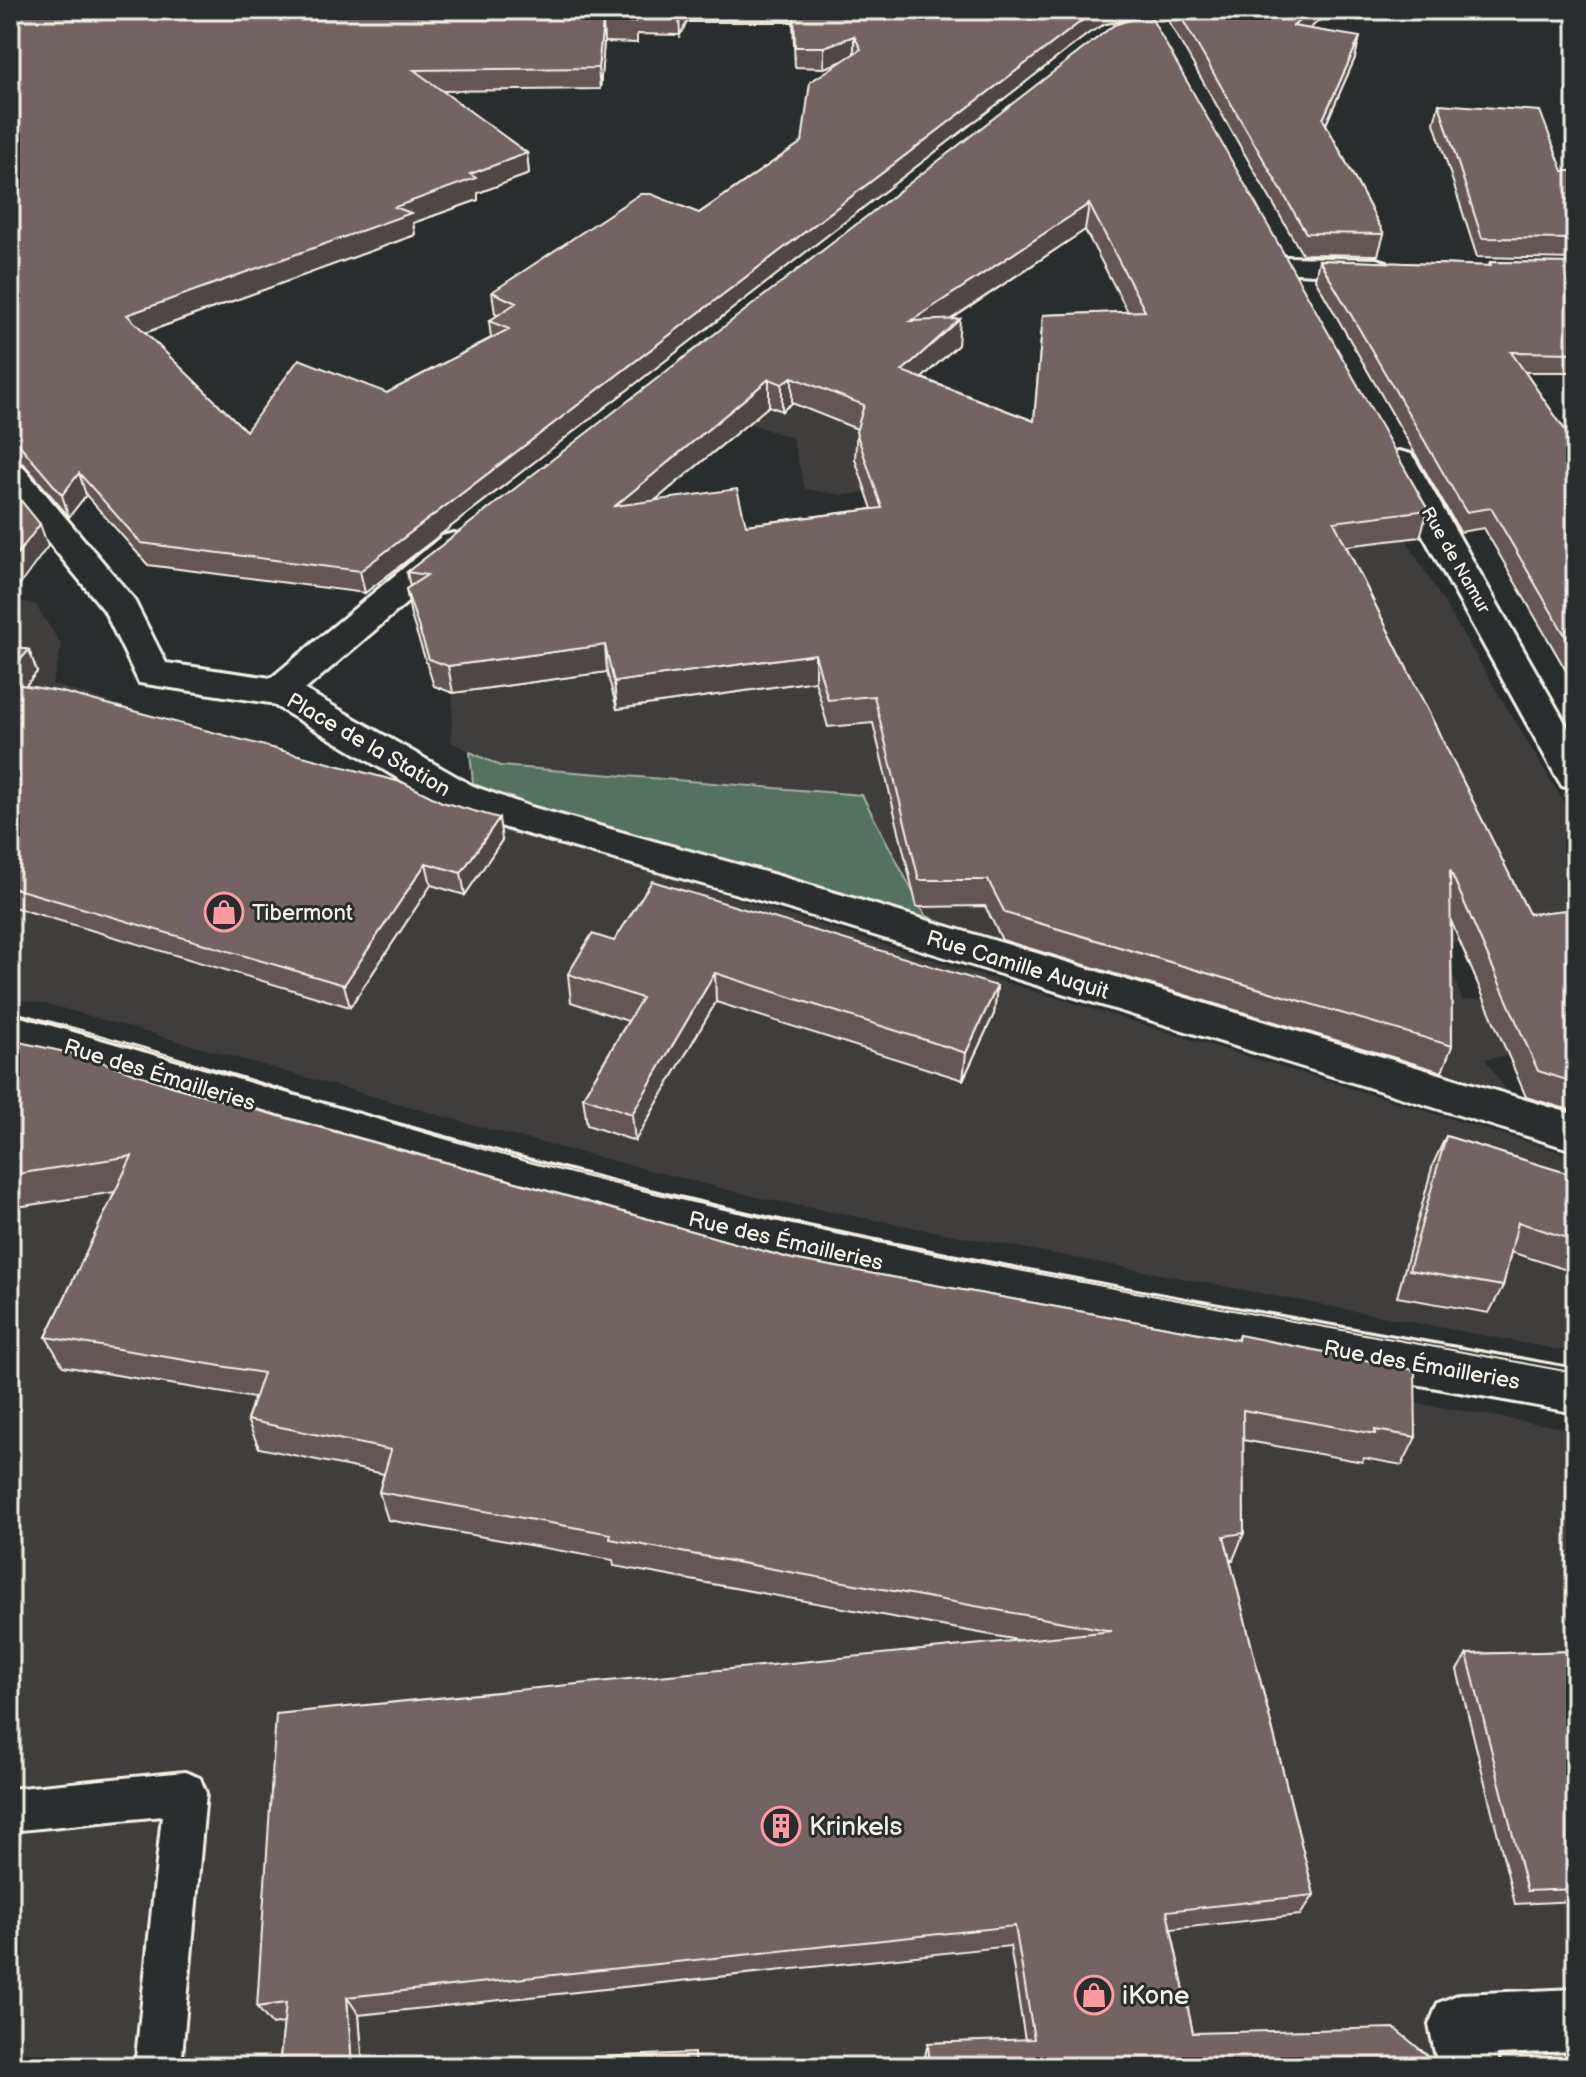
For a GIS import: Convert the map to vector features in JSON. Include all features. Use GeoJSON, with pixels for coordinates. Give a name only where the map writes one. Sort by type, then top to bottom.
{"type":"FeatureCollection","features":[{"type":"Feature","properties":{"kind":"street"},"geometry":{"type":"LineString","coordinates":[[1287,266],[1408,268]]}},
{"type":"Feature","properties":{"kind":"street","name":"Rue de Namur"},"geometry":{"type":"LineString","coordinates":[[1382,431],[1576,776]]}},
{"type":"Feature","properties":{"kind":"street"},"geometry":{"type":"LineString","coordinates":[[10,473],[120,606],[152,674],[279,692],[386,598],[474,529]]}},
{"type":"Feature","properties":{"kind":"street","name":"Place de la Station"},"geometry":{"type":"LineString","coordinates":[[279,692],[459,796]]}},
{"type":"Feature","properties":{"kind":"street","name":"Rue Camille Auquit"},"geometry":{"type":"LineString","coordinates":[[459,796],[631,852],[779,891],[1576,1133]]}},
{"type":"Feature","properties":{"kind":"street","name":"Rue des Émailleries"},"geometry":{"type":"LineString","coordinates":[[10,1031],[510,1175],[763,1237],[1035,1294],[1576,1391]]}},
{"type":"Feature","properties":{"kind":"street"},"geometry":{"type":"LineString","coordinates":[[1469,2067],[1460,2025],[1576,2020]]}},
{"type":"Feature","properties":{"kind":"lane"},"geometry":{"type":"LineString","coordinates":[[10,1810],[185,1793],[158,2067]]}},
{"type":"Feature","properties":{"kind":"shaded area"},"geometry":{"type":"Polygon","coordinates":[[[759,344],[1405,538],[1576,823],[1576,933],[1521,940],[1443,943],[1462,1001],[1512,995],[1543,1051],[1485,1059],[1511,1098],[979,952],[925,915],[862,795],[500,766],[451,742],[453,693],[605,674],[585,610],[923,529],[913,487],[842,495],[805,489],[792,438],[748,423],[759,344]]]}},
{"type":"Feature","properties":{"kind":"shaded area"},"geometry":{"type":"Polygon","coordinates":[[[10,599],[35,604],[62,646],[52,684],[952,966],[1576,1157],[1576,1353],[765,1199],[495,1131],[51,1005],[10,998],[10,599]]]}},
{"type":"Feature","properties":{"kind":"shaded area"},"geometry":{"type":"Polygon","coordinates":[[[10,1124],[1397,1400],[1576,1430],[1576,2067],[10,2067],[10,1124]]]}},
{"type":"Feature","properties":{"kind":"green space"},"geometry":{"type":"Polygon","coordinates":[[[470,752],[500,766],[862,795],[925,915],[951,929],[520,818],[473,783],[470,752]]]}},
{"type":"Feature","properties":{"kind":"building"},"geometry":{"type":"Polygon","coordinates":[[[10,10],[681,10],[679,14],[636,14],[635,22],[603,22],[598,68],[414,70],[527,153],[470,174],[476,178],[395,207],[411,213],[127,315],[246,431],[299,359],[387,393],[509,329],[489,321],[516,303],[492,292],[640,194],[651,194],[699,213],[802,142],[810,82],[861,49],[854,36],[824,47],[795,47],[794,10],[1096,10],[360,571],[141,543],[79,473],[62,495],[17,442],[10,441],[10,10]]]}},
{"type":"Feature","properties":{"kind":"building"},"geometry":{"type":"Polygon","coordinates":[[[1177,10],[1312,10],[1293,26],[1360,37],[1323,119],[1384,234],[1306,233],[1177,10]]]}},
{"type":"Feature","properties":{"kind":"building"},"geometry":{"type":"Polygon","coordinates":[[[1149,14],[1428,510],[1334,522],[1529,914],[1576,909],[1576,1083],[1538,1071],[1450,870],[1452,1046],[1005,913],[988,880],[919,880],[874,696],[828,700],[815,654],[614,682],[605,645],[448,666],[429,659],[406,589],[427,575],[407,572],[1114,25],[1149,14]],[[1089,204],[911,321],[960,319],[902,371],[1034,421],[1043,315],[1145,311],[1089,204]],[[792,377],[782,384],[769,379],[615,506],[737,489],[746,525],[882,508],[856,432],[864,405],[792,377]]]}},
{"type":"Feature","properties":{"kind":"building"},"geometry":{"type":"Polygon","coordinates":[[[1439,104],[1540,111],[1563,171],[1576,171],[1576,239],[1482,238],[1439,104]]]}},
{"type":"Feature","properties":{"kind":"building"},"geometry":{"type":"Polygon","coordinates":[[[1319,260],[1491,266],[1490,262],[1576,263],[1576,353],[1511,352],[1576,446],[1576,654],[1491,508],[1466,512],[1319,260]]]}},
{"type":"Feature","properties":{"kind":"building"},"geometry":{"type":"Polygon","coordinates":[[[10,487],[40,524],[10,564],[10,487]]]}},
{"type":"Feature","properties":{"kind":"building"},"geometry":{"type":"Polygon","coordinates":[[[10,645],[29,650],[10,671],[10,645]]]}},
{"type":"Feature","properties":{"kind":"building"},"geometry":{"type":"Polygon","coordinates":[[[10,683],[62,692],[404,783],[442,802],[499,818],[461,873],[426,863],[344,985],[10,887],[10,683]]]}},
{"type":"Feature","properties":{"kind":"building"},"geometry":{"type":"Polygon","coordinates":[[[652,881],[997,986],[966,1053],[715,973],[632,1114],[583,1097],[642,998],[568,974],[592,934],[614,941],[652,881]]]}},
{"type":"Feature","properties":{"kind":"building"},"geometry":{"type":"Polygon","coordinates":[[[10,1040],[88,1057],[174,1087],[792,1259],[1238,1340],[1239,1335],[1415,1370],[1416,1437],[1375,1430],[1375,1434],[1243,1410],[1244,1533],[1224,1536],[1314,1895],[1167,1911],[1193,2033],[1394,2028],[1427,2055],[1429,2067],[930,2067],[928,2043],[1034,2039],[1015,1926],[347,1997],[352,2067],[279,2067],[286,2003],[257,2007],[276,1714],[1112,1631],[610,1539],[611,1534],[379,1492],[391,1450],[247,1420],[263,1373],[46,1337],[132,1156],[10,1175],[10,1040]]]}},
{"type":"Feature","properties":{"kind":"building"},"geometry":{"type":"Polygon","coordinates":[[[1446,1136],[1576,1176],[1576,1241],[1518,1222],[1503,1286],[1409,1270],[1446,1136]]]}},
{"type":"Feature","properties":{"kind":"building"},"geometry":{"type":"Polygon","coordinates":[[[1576,1651],[1576,1889],[1527,1891],[1467,1654],[1576,1651]]]}},
{"type":"Feature","properties":{"kind":"building"},"geometry":{"type":"Polygon","coordinates":[[[694,2053],[695,2067],[354,2067],[694,2053]]]}},
{"type":"Feature","properties":{"kind":"tram line"},"geometry":{"type":"LineString","coordinates":[[10,1011],[162,1053],[464,1144],[616,1184],[975,1261],[1576,1373]]}},
{"type":"Feature","properties":{"kind":"place","name":"Tibermont"},"geometry":{"type":"Point","coordinates":[224,912]}},
{"type":"Feature","properties":{"kind":"place","name":"Krinkels"},"geometry":{"type":"Point","coordinates":[781,1826]}},
{"type":"Feature","properties":{"kind":"place","name":"iKone"},"geometry":{"type":"Point","coordinates":[1094,1995]}}]}
